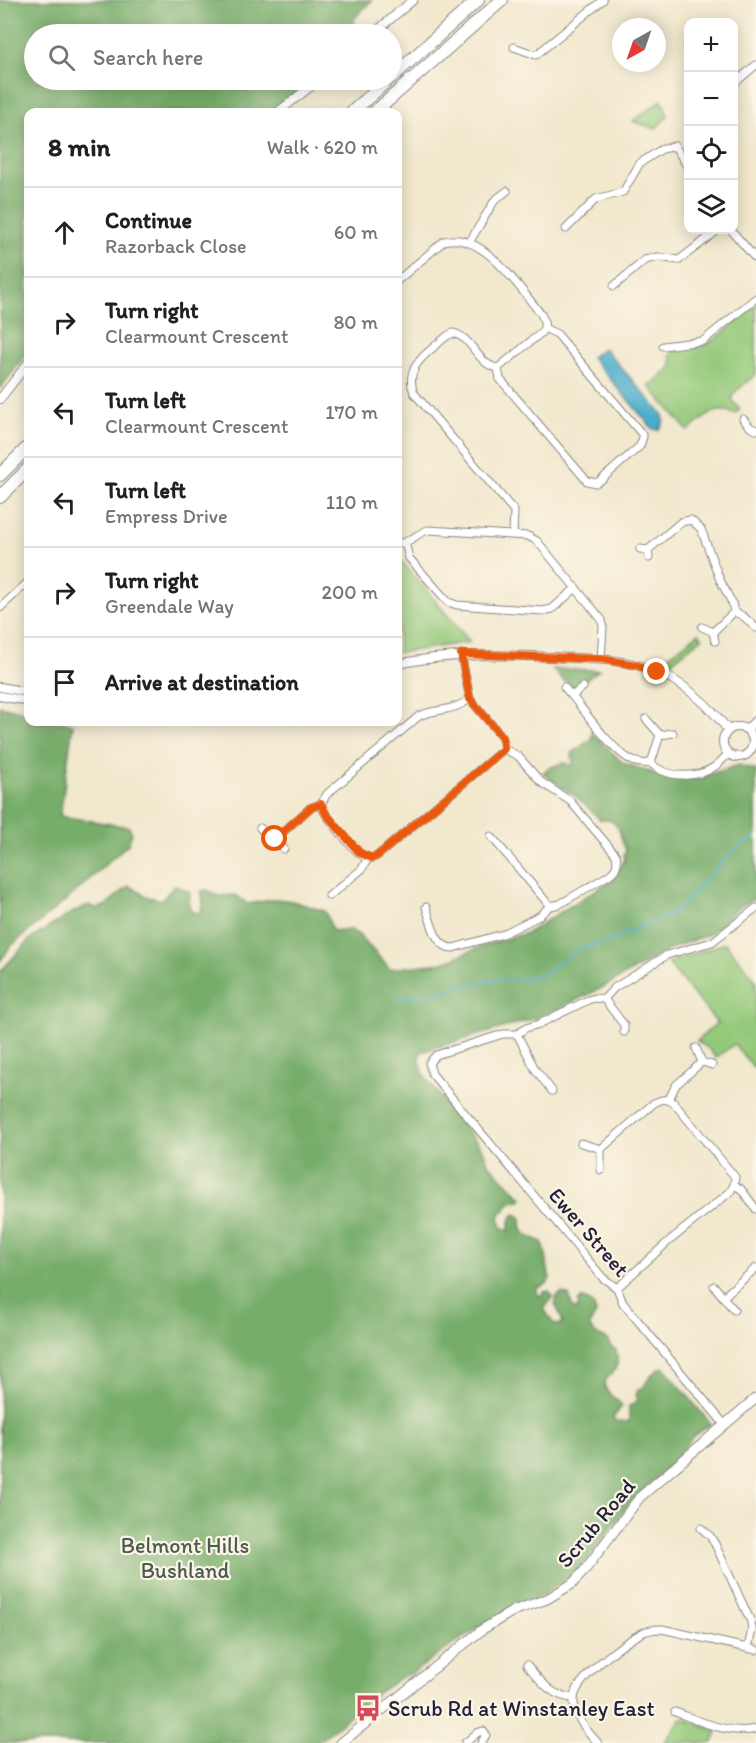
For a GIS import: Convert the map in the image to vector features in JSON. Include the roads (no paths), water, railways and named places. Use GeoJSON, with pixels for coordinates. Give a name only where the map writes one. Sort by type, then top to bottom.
{"type":"FeatureCollection","features":[{"type":"Feature","properties":{"kind":"highway"},"geometry":{"type":"LineString","coordinates":[[402,67],[478,0]]}},
{"type":"Feature","properties":{"kind":"highway"},"geometry":{"type":"LineString","coordinates":[[402,88],[502,0]]}},
{"type":"Feature","properties":{"kind":"highway"},"geometry":{"type":"LineString","coordinates":[[356,108],[377,90]]}},
{"type":"Feature","properties":{"kind":"highway"},"geometry":{"type":"LineString","coordinates":[[380,108],[400,90]]}},
{"type":"Feature","properties":{"kind":"highway"},"geometry":{"type":"LineString","coordinates":[[0,475],[24,451]]}},
{"type":"Feature","properties":{"kind":"highway"},"geometry":{"type":"LineString","coordinates":[[0,497],[24,473]]}},
{"type":"Feature","properties":{"kind":"main road","name":"Scrub Road"},"geometry":{"type":"LineString","coordinates":[[340,1743],[498,1619],[547,1599],[572,1584],[640,1497],[756,1398]]}},
{"type":"Feature","properties":{"kind":"street"},"geometry":{"type":"LineString","coordinates":[[385,24],[413,0]]}},
{"type":"Feature","properties":{"kind":"street"},"geometry":{"type":"LineString","coordinates":[[514,47],[536,55],[603,0]]}},
{"type":"Feature","properties":{"kind":"street"},"geometry":{"type":"LineString","coordinates":[[738,80],[756,64]]}},
{"type":"Feature","properties":{"kind":"street"},"geometry":{"type":"LineString","coordinates":[[283,108],[306,90]]}},
{"type":"Feature","properties":{"kind":"street"},"geometry":{"type":"LineString","coordinates":[[566,229],[596,199],[623,192],[640,163],[662,149],[675,146],[684,161]]}},
{"type":"Feature","properties":{"kind":"street"},"geometry":{"type":"LineString","coordinates":[[470,241],[495,200],[507,191]]}},
{"type":"Feature","properties":{"kind":"street"},"geometry":{"type":"LineString","coordinates":[[614,286],[652,257],[679,260],[713,234]]}},
{"type":"Feature","properties":{"kind":"street"},"geometry":{"type":"LineString","coordinates":[[734,234],[756,259]]}},
{"type":"Feature","properties":{"kind":"street"},"geometry":{"type":"LineString","coordinates":[[402,277],[444,241],[454,238],[470,241],[491,256],[545,321],[541,333],[498,368]]}},
{"type":"Feature","properties":{"kind":"street"},"geometry":{"type":"LineString","coordinates":[[663,346],[703,341],[756,298]]}},
{"type":"Feature","properties":{"kind":"street"},"geometry":{"type":"LineString","coordinates":[[498,368],[500,379],[587,481],[596,483],[601,480],[640,446],[643,437],[557,334],[544,328]]}},
{"type":"Feature","properties":{"kind":"street"},"geometry":{"type":"LineString","coordinates":[[498,368],[487,364],[465,338],[453,333],[416,362],[410,380],[414,393],[513,511],[513,534]]}},
{"type":"Feature","properties":{"kind":"street"},"geometry":{"type":"LineString","coordinates":[[0,399],[24,368]]}},
{"type":"Feature","properties":{"kind":"street"},"geometry":{"type":"LineString","coordinates":[[743,418],[750,427],[756,430]]}},
{"type":"Feature","properties":{"kind":"street"},"geometry":{"type":"LineString","coordinates":[[649,558],[644,549],[681,522],[691,520],[701,529],[734,612]]}},
{"type":"Feature","properties":{"kind":"street"},"geometry":{"type":"LineString","coordinates":[[402,542],[428,530],[513,534],[528,536],[537,541],[602,620],[601,659]]}},
{"type":"Feature","properties":{"kind":"street"},"geometry":{"type":"LineString","coordinates":[[402,545],[409,558],[443,598],[457,605],[543,611],[552,609],[576,588]]}},
{"type":"Feature","properties":{"kind":"street"},"geometry":{"type":"LineString","coordinates":[[0,608],[24,586]]}},
{"type":"Feature","properties":{"kind":"street"},"geometry":{"type":"LineString","coordinates":[[734,612],[756,628]]}},
{"type":"Feature","properties":{"kind":"street"},"geometry":{"type":"LineString","coordinates":[[713,632],[734,612]]}},
{"type":"Feature","properties":{"kind":"street"},"geometry":{"type":"LineString","coordinates":[[702,627],[713,632]]}},
{"type":"Feature","properties":{"kind":"street"},"geometry":{"type":"LineString","coordinates":[[713,632],[715,641]]}},
{"type":"Feature","properties":{"kind":"street"},"geometry":{"type":"LineString","coordinates":[[461,654],[470,699],[502,737],[504,749]]}},
{"type":"Feature","properties":{"kind":"street"},"geometry":{"type":"LineString","coordinates":[[402,663],[461,654],[601,659],[646,668],[675,681],[704,703],[728,730]]}},
{"type":"Feature","properties":{"kind":"street"},"geometry":{"type":"LineString","coordinates":[[0,687],[24,691]]}},
{"type":"Feature","properties":{"kind":"street"},"geometry":{"type":"LineString","coordinates":[[564,687],[626,757],[642,764],[651,763],[668,773],[685,775],[705,772],[728,754]]}},
{"type":"Feature","properties":{"kind":"street"},"geometry":{"type":"LineString","coordinates":[[572,696],[583,687]]}},
{"type":"Feature","properties":{"kind":"street"},"geometry":{"type":"LineString","coordinates":[[0,696],[24,700]]}},
{"type":"Feature","properties":{"kind":"street"},"geometry":{"type":"LineString","coordinates":[[275,839],[310,808],[321,804],[327,794],[419,716],[429,711],[457,708],[470,699]]}},
{"type":"Feature","properties":{"kind":"street"},"geometry":{"type":"LineString","coordinates":[[646,719],[660,735]]}},
{"type":"Feature","properties":{"kind":"street"},"geometry":{"type":"LineString","coordinates":[[747,729],[756,720]]}},
{"type":"Feature","properties":{"kind":"street"},"geometry":{"type":"LineString","coordinates":[[737,727],[747,729],[753,741],[752,756],[740,757],[728,754],[723,744],[724,734],[737,727]]}},
{"type":"Feature","properties":{"kind":"street"},"geometry":{"type":"LineString","coordinates":[[660,735],[673,733]]}},
{"type":"Feature","properties":{"kind":"street"},"geometry":{"type":"LineString","coordinates":[[651,763],[660,735]]}},
{"type":"Feature","properties":{"kind":"street"},"geometry":{"type":"LineString","coordinates":[[321,804],[323,810],[360,853],[368,858],[377,856],[504,749]]}},
{"type":"Feature","properties":{"kind":"street"},"geometry":{"type":"LineString","coordinates":[[426,907],[440,942],[448,949],[503,934],[609,875],[616,867],[616,855],[570,801],[541,783],[518,756],[504,749]]}},
{"type":"Feature","properties":{"kind":"street"},"geometry":{"type":"LineString","coordinates":[[260,828],[284,849]]}},
{"type":"Feature","properties":{"kind":"street"},"geometry":{"type":"LineString","coordinates":[[491,836],[550,906]]}},
{"type":"Feature","properties":{"kind":"street"},"geometry":{"type":"LineString","coordinates":[[329,896],[362,869],[368,858]]}},
{"type":"Feature","properties":{"kind":"street"},"geometry":{"type":"LineString","coordinates":[[604,999],[614,988],[667,955],[712,942],[756,908]]}},
{"type":"Feature","properties":{"kind":"street"},"geometry":{"type":"LineString","coordinates":[[552,1091],[535,1069],[518,1034],[526,1028],[595,998],[604,999],[624,1025],[624,1032]]}},
{"type":"Feature","properties":{"kind":"street","name":"Ewer Street"},"geometry":{"type":"LineString","coordinates":[[518,1034],[503,1034],[436,1055],[429,1063],[432,1074],[603,1278],[617,1288],[623,1303],[725,1425]]}},
{"type":"Feature","properties":{"kind":"street"},"geometry":{"type":"LineString","coordinates":[[696,1048],[702,1062]]}},
{"type":"Feature","properties":{"kind":"street"},"geometry":{"type":"LineString","coordinates":[[702,1062],[712,1065]]}},
{"type":"Feature","properties":{"kind":"street"},"geometry":{"type":"LineString","coordinates":[[669,1100],[676,1085],[702,1062]]}},
{"type":"Feature","properties":{"kind":"street"},"geometry":{"type":"LineString","coordinates":[[601,1170],[601,1149],[661,1099],[674,1102],[735,1177],[734,1185],[724,1197],[669,1241],[617,1288]]}},
{"type":"Feature","properties":{"kind":"street"},"geometry":{"type":"LineString","coordinates":[[581,1143],[601,1149]]}},
{"type":"Feature","properties":{"kind":"street"},"geometry":{"type":"LineString","coordinates":[[734,1185],[741,1189],[756,1209]]}},
{"type":"Feature","properties":{"kind":"street"},"geometry":{"type":"LineString","coordinates":[[723,1297],[756,1268]]}},
{"type":"Feature","properties":{"kind":"street"},"geometry":{"type":"LineString","coordinates":[[714,1286],[734,1310]]}},
{"type":"Feature","properties":{"kind":"street"},"geometry":{"type":"LineString","coordinates":[[700,1528],[710,1536],[715,1544],[748,1612],[752,1630],[748,1647]]}},
{"type":"Feature","properties":{"kind":"street"},"geometry":{"type":"LineString","coordinates":[[598,1743],[580,1720],[574,1698],[594,1668],[640,1633],[651,1630],[675,1631],[756,1650]]}},
{"type":"Feature","properties":{"kind":"street"},"geometry":{"type":"LineString","coordinates":[[527,1665],[553,1694],[574,1698]]}},
{"type":"Feature","properties":{"kind":"street"},"geometry":{"type":"LineString","coordinates":[[675,1712],[717,1727],[735,1730],[756,1729]]}},
{"type":"Feature","properties":{"kind":"street"},"geometry":{"type":"LineString","coordinates":[[465,1743],[483,1731],[486,1735],[481,1743]]}},
{"type":"Feature","properties":{"kind":"water"},"geometry":{"type":"Polygon","coordinates":[[[604,348],[663,415],[663,423],[658,430],[653,429],[591,357],[604,348]]]}},
{"type":"Feature","properties":{"kind":"waterway"},"geometry":{"type":"LineString","coordinates":[[397,1000],[491,980],[523,979],[543,974],[578,949],[608,941],[675,912],[729,855],[744,843],[756,838]]}},
{"type":"Feature","properties":{"kind":"place","name":"Scrub Rd at Winstanley East"},"geometry":{"type":"Point","coordinates":[368,1708]}},
{"type":"Feature","properties":{"kind":"park label","name":"Belmont Hills Bushland"},"geometry":{"type":"Point","coordinates":[185,1558]}}]}
